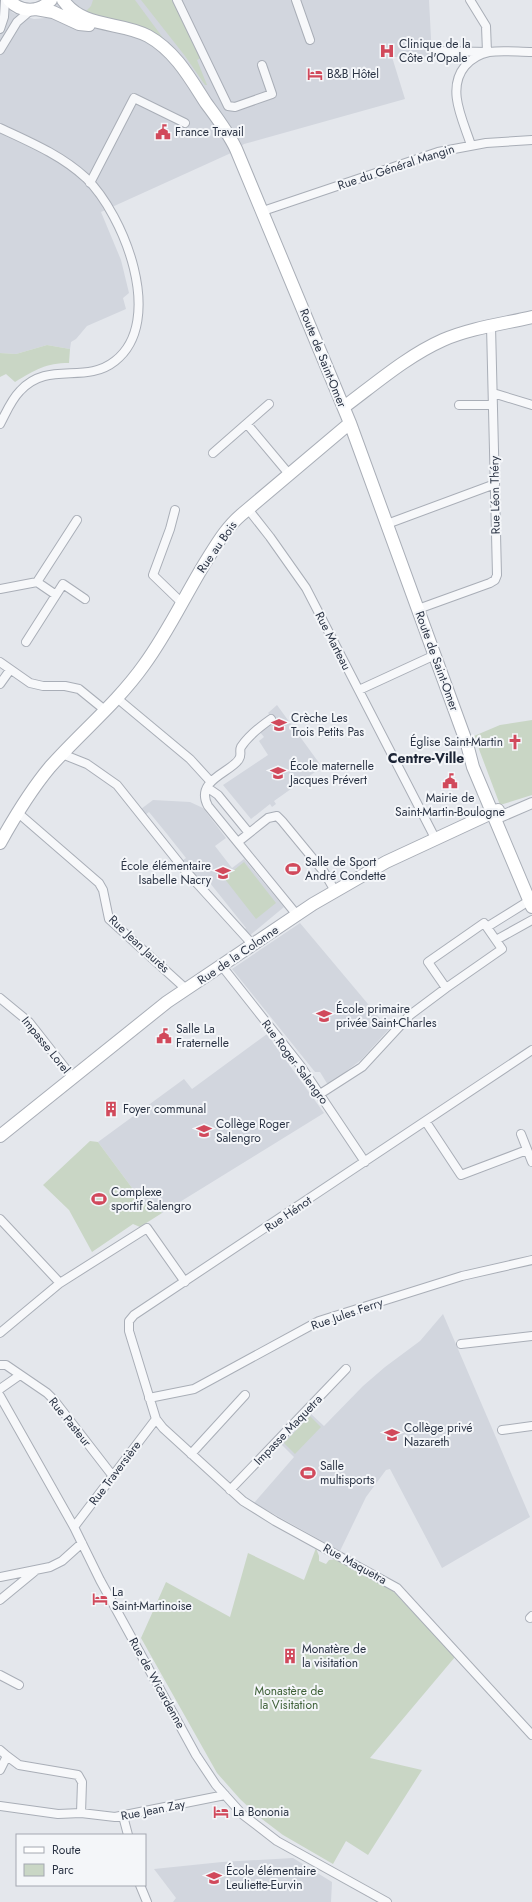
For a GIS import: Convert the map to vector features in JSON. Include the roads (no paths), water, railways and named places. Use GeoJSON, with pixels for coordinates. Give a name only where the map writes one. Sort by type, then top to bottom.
{"type":"FeatureCollection","features":[{"type":"Feature","properties":{"kind":"main road","name":"Route de Saint-Omer"},"geometry":{"type":"LineString","coordinates":[[9,0],[19,8],[55,13],[82,24],[108,25]]}},
{"type":"Feature","properties":{"kind":"main road"},"geometry":{"type":"LineString","coordinates":[[34,10],[46,5],[51,0]]}},
{"type":"Feature","properties":{"kind":"main road","name":"Route de Saint-Omer"},"geometry":{"type":"LineString","coordinates":[[64,0],[79,15],[108,25],[145,34],[159,43],[172,55],[233,143],[263,211],[350,423],[467,744],[473,767],[532,889]]}},
{"type":"Feature","properties":{"kind":"main road"},"geometry":{"type":"LineString","coordinates":[[344,408],[405,362],[433,345],[456,336],[491,326],[532,317]]}},
{"type":"Feature","properties":{"kind":"main road","name":"Rue au Bois"},"geometry":{"type":"LineString","coordinates":[[0,843],[17,812],[41,778],[62,754],[118,699],[152,653],[195,579],[228,528],[248,509],[350,423]]}},
{"type":"Feature","properties":{"kind":"main road","name":"Route de Saint-Omer"},"geometry":{"type":"LineString","coordinates":[[497,814],[531,902]]}},
{"type":"Feature","properties":{"kind":"main road","name":"Rue de la Colonne"},"geometry":{"type":"LineString","coordinates":[[0,1136],[156,1010],[297,915],[377,866],[435,838],[497,814]]}},
{"type":"Feature","properties":{"kind":"street"},"geometry":{"type":"LineString","coordinates":[[0,29],[4,13],[5,0]]}},
{"type":"Feature","properties":{"kind":"street"},"geometry":{"type":"LineString","coordinates":[[177,0],[228,106],[235,107],[272,94],[262,65]]}},
{"type":"Feature","properties":{"kind":"street"},"geometry":{"type":"LineString","coordinates":[[296,0],[310,40]]}},
{"type":"Feature","properties":{"kind":"street"},"geometry":{"type":"LineString","coordinates":[[470,0],[486,26],[487,52]]}},
{"type":"Feature","properties":{"kind":"street"},"geometry":{"type":"LineString","coordinates":[[0,50],[17,22],[34,10]]}},
{"type":"Feature","properties":{"kind":"street"},"geometry":{"type":"LineString","coordinates":[[437,51],[532,52]]}},
{"type":"Feature","properties":{"kind":"street"},"geometry":{"type":"LineString","coordinates":[[471,145],[456,99],[457,81],[462,70],[470,61],[487,52]]}},
{"type":"Feature","properties":{"kind":"street"},"geometry":{"type":"LineString","coordinates":[[90,183],[134,98],[185,123]]}},
{"type":"Feature","properties":{"kind":"street"},"geometry":{"type":"LineString","coordinates":[[0,128],[60,158],[90,183],[113,218],[129,254],[138,300],[137,321],[134,335],[122,354],[106,367],[85,373],[47,374],[32,381],[15,396],[0,424]]}},
{"type":"Feature","properties":{"kind":"street","name":"Rue du Général Mangin"},"geometry":{"type":"LineString","coordinates":[[263,211],[424,156],[471,145],[532,140]]}},
{"type":"Feature","properties":{"kind":"street","name":"Rue Léon Théry"},"geometry":{"type":"LineString","coordinates":[[418,609],[490,583],[497,578],[491,326]]}},
{"type":"Feature","properties":{"kind":"street"},"geometry":{"type":"LineString","coordinates":[[493,393],[532,405]]}},
{"type":"Feature","properties":{"kind":"street"},"geometry":{"type":"LineString","coordinates":[[213,453],[269,404]]}},
{"type":"Feature","properties":{"kind":"street"},"geometry":{"type":"LineString","coordinates":[[459,405],[493,405]]}},
{"type":"Feature","properties":{"kind":"street"},"geometry":{"type":"LineString","coordinates":[[247,424],[289,474]]}},
{"type":"Feature","properties":{"kind":"street"},"geometry":{"type":"LineString","coordinates":[[387,524],[495,484]]}},
{"type":"Feature","properties":{"kind":"street","name":"Rue Marteau"},"geometry":{"type":"LineString","coordinates":[[248,509],[299,577],[435,838]]}},
{"type":"Feature","properties":{"kind":"street"},"geometry":{"type":"LineString","coordinates":[[175,510],[170,529],[153,575],[182,603]]}},
{"type":"Feature","properties":{"kind":"street"},"geometry":{"type":"LineString","coordinates":[[37,582],[77,520]]}},
{"type":"Feature","properties":{"kind":"street"},"geometry":{"type":"LineString","coordinates":[[0,589],[37,582],[56,595]]}},
{"type":"Feature","properties":{"kind":"street"},"geometry":{"type":"LineString","coordinates":[[26,642],[63,584],[85,599]]}},
{"type":"Feature","properties":{"kind":"street"},"geometry":{"type":"LineString","coordinates":[[359,690],[435,655]]}},
{"type":"Feature","properties":{"kind":"street"},"geometry":{"type":"LineString","coordinates":[[0,662],[22,679],[34,684],[70,686],[79,689],[106,711]]}},
{"type":"Feature","properties":{"kind":"street"},"geometry":{"type":"LineString","coordinates":[[0,684],[10,670]]}},
{"type":"Feature","properties":{"kind":"street"},"geometry":{"type":"LineString","coordinates":[[118,699],[190,759],[249,833]]}},
{"type":"Feature","properties":{"kind":"street"},"geometry":{"type":"LineString","coordinates":[[270,718],[242,746],[238,760],[210,785],[205,797],[207,804],[297,915]]}},
{"type":"Feature","properties":{"kind":"street"},"geometry":{"type":"LineString","coordinates":[[62,754],[87,764],[117,785],[181,866],[253,944]]}},
{"type":"Feature","properties":{"kind":"street"},"geometry":{"type":"LineString","coordinates":[[497,814],[532,804]]}},
{"type":"Feature","properties":{"kind":"street","name":"Rue Jean Jaurès"},"geometry":{"type":"LineString","coordinates":[[17,812],[99,883],[103,890],[109,919],[186,989]]}},
{"type":"Feature","properties":{"kind":"street"},"geometry":{"type":"LineString","coordinates":[[238,842],[270,817],[279,818],[324,872],[335,891]]}},
{"type":"Feature","properties":{"kind":"street"},"geometry":{"type":"LineString","coordinates":[[487,927],[531,902]]}},
{"type":"Feature","properties":{"kind":"street"},"geometry":{"type":"LineString","coordinates":[[496,940],[532,920]]}},
{"type":"Feature","properties":{"kind":"street"},"geometry":{"type":"LineString","coordinates":[[320,1094],[362,1067],[410,1015],[502,949],[484,923],[428,962],[446,988]]}},
{"type":"Feature","properties":{"kind":"street","name":"Rue Roger Salengro"},"geometry":{"type":"LineString","coordinates":[[221,965],[300,1065],[365,1162]]}},
{"type":"Feature","properties":{"kind":"street","name":"Impasse Lorel"},"geometry":{"type":"LineString","coordinates":[[0,998],[29,1022],[73,1078]]}},
{"type":"Feature","properties":{"kind":"street","name":"Rue Hénot"},"geometry":{"type":"LineString","coordinates":[[156,1419],[128,1328],[129,1321],[134,1316],[532,1050]]}},
{"type":"Feature","properties":{"kind":"street"},"geometry":{"type":"LineString","coordinates":[[426,1122],[461,1175],[527,1150]]}},
{"type":"Feature","properties":{"kind":"street"},"geometry":{"type":"LineString","coordinates":[[521,1134],[532,1162]]}},
{"type":"Feature","properties":{"kind":"street"},"geometry":{"type":"LineString","coordinates":[[0,1219],[60,1283]]}},
{"type":"Feature","properties":{"kind":"street"},"geometry":{"type":"LineString","coordinates":[[0,1333],[60,1283],[147,1228],[185,1282]]}},
{"type":"Feature","properties":{"kind":"street","name":"Rue Jules Ferry"},"geometry":{"type":"LineString","coordinates":[[149,1398],[194,1389],[323,1320],[456,1278],[532,1260]]}},
{"type":"Feature","properties":{"kind":"street"},"geometry":{"type":"LineString","coordinates":[[461,1344],[532,1336]]}},
{"type":"Feature","properties":{"kind":"street","name":"Rue Pasteur"},"geometry":{"type":"LineString","coordinates":[[2,1364],[20,1375],[54,1400],[112,1475]]}},
{"type":"Feature","properties":{"kind":"street","name":"Impasse Maquetra"},"geometry":{"type":"LineString","coordinates":[[230,1490],[346,1369]]}},
{"type":"Feature","properties":{"kind":"street"},"geometry":{"type":"LineString","coordinates":[[0,1389],[20,1375]]}},
{"type":"Feature","properties":{"kind":"street"},"geometry":{"type":"LineString","coordinates":[[191,1454],[245,1395]]}},
{"type":"Feature","properties":{"kind":"street","name":"Rue de Wicardenne"},"geometry":{"type":"LineString","coordinates":[[0,1396],[74,1527],[100,1580],[198,1758],[225,1795],[248,1819],[277,1841],[387,1902]]}},
{"type":"Feature","properties":{"kind":"street","name":"Rue Maquetra"},"geometry":{"type":"LineString","coordinates":[[156,1419],[191,1454],[243,1501],[275,1521],[394,1586],[532,1735]]}},
{"type":"Feature","properties":{"kind":"street","name":"Rue Traversière"},"geometry":{"type":"LineString","coordinates":[[74,1527],[156,1419]]}},
{"type":"Feature","properties":{"kind":"street"},"geometry":{"type":"LineString","coordinates":[[502,1430],[532,1426]]}},
{"type":"Feature","properties":{"kind":"street"},"geometry":{"type":"LineString","coordinates":[[0,1577],[50,1567],[62,1561],[82,1543]]}},
{"type":"Feature","properties":{"kind":"street"},"geometry":{"type":"LineString","coordinates":[[0,1600],[35,1571]]}},
{"type":"Feature","properties":{"kind":"street"},"geometry":{"type":"LineString","coordinates":[[0,1675],[19,1685]]}},
{"type":"Feature","properties":{"kind":"street"},"geometry":{"type":"LineString","coordinates":[[0,1750],[19,1765],[78,1775],[82,1782],[81,1813]]}},
{"type":"Feature","properties":{"kind":"street"},"geometry":{"type":"LineString","coordinates":[[0,1770],[7,1756]]}},
{"type":"Feature","properties":{"kind":"street","name":"Rue Jean Zay"},"geometry":{"type":"LineString","coordinates":[[0,1806],[58,1814],[81,1813],[111,1817],[124,1816],[225,1795]]}},
{"type":"Feature","properties":{"kind":"street"},"geometry":{"type":"LineString","coordinates":[[124,1816],[128,1834]]}},
{"type":"Feature","properties":{"kind":"street"},"geometry":{"type":"LineString","coordinates":[[140,1886],[146,1902]]}},
{"type":"Feature","properties":{"kind":"place","name":"Clinique de la Côte d'Opale"},"geometry":{"type":"Point","coordinates":[387,51]}},
{"type":"Feature","properties":{"kind":"place","name":"B&B Hôtel"},"geometry":{"type":"Point","coordinates":[315,74]}},
{"type":"Feature","properties":{"kind":"place","name":"France Travail"},"geometry":{"type":"Point","coordinates":[163,132]}},
{"type":"Feature","properties":{"kind":"place","name":"Crèche Les Trois Petits Pas"},"geometry":{"type":"Point","coordinates":[279,725]}},
{"type":"Feature","properties":{"kind":"place","name":"Église Saint-Martin"},"geometry":{"type":"Point","coordinates":[515,742]}},
{"type":"Feature","properties":{"kind":"place","name":"École maternelle Jacques Prévert"},"geometry":{"type":"Point","coordinates":[278,773]}},
{"type":"Feature","properties":{"kind":"place","name":"Mairie de Saint-Martin-Boulogne"},"geometry":{"type":"Point","coordinates":[450,781]}},
{"type":"Feature","properties":{"kind":"place","name":"Salle de Sport André Condette"},"geometry":{"type":"Point","coordinates":[293,869]}},
{"type":"Feature","properties":{"kind":"place","name":"École élémentaire Isabelle Nacry"},"geometry":{"type":"Point","coordinates":[223,873]}},
{"type":"Feature","properties":{"kind":"place","name":"École primaire privée Saint-Charles"},"geometry":{"type":"Point","coordinates":[324,1016]}},
{"type":"Feature","properties":{"kind":"place","name":"Salle La Fraternelle"},"geometry":{"type":"Point","coordinates":[164,1036]}},
{"type":"Feature","properties":{"kind":"place","name":"Foyer communal"},"geometry":{"type":"Point","coordinates":[111,1109]}},
{"type":"Feature","properties":{"kind":"place","name":"Collège Roger Salengro"},"geometry":{"type":"Point","coordinates":[204,1131]}},
{"type":"Feature","properties":{"kind":"place","name":"Complexe sportif Salengro"},"geometry":{"type":"Point","coordinates":[99,1199]}},
{"type":"Feature","properties":{"kind":"place","name":"Collège privé Nazareth"},"geometry":{"type":"Point","coordinates":[392,1435]}},
{"type":"Feature","properties":{"kind":"place","name":"Salle multisports"},"geometry":{"type":"Point","coordinates":[308,1473]}},
{"type":"Feature","properties":{"kind":"place","name":"La Saint-Martinoise"},"geometry":{"type":"Point","coordinates":[100,1599]}},
{"type":"Feature","properties":{"kind":"place","name":"Monatère de la visitation"},"geometry":{"type":"Point","coordinates":[290,1656]}},
{"type":"Feature","properties":{"kind":"place","name":"La Bononia"},"geometry":{"type":"Point","coordinates":[221,1812]}},
{"type":"Feature","properties":{"kind":"place","name":"École élémentaire Leuliette-Eurvin"},"geometry":{"type":"Point","coordinates":[214,1878]}},
{"type":"Feature","properties":{"kind":"district","name":"Centre-Ville"},"geometry":{"type":"Point","coordinates":[426,758]}},
{"type":"Feature","properties":{"kind":"park label","name":"Monastère de la Visitation"},"geometry":{"type":"Point","coordinates":[289,1698]}}]}
